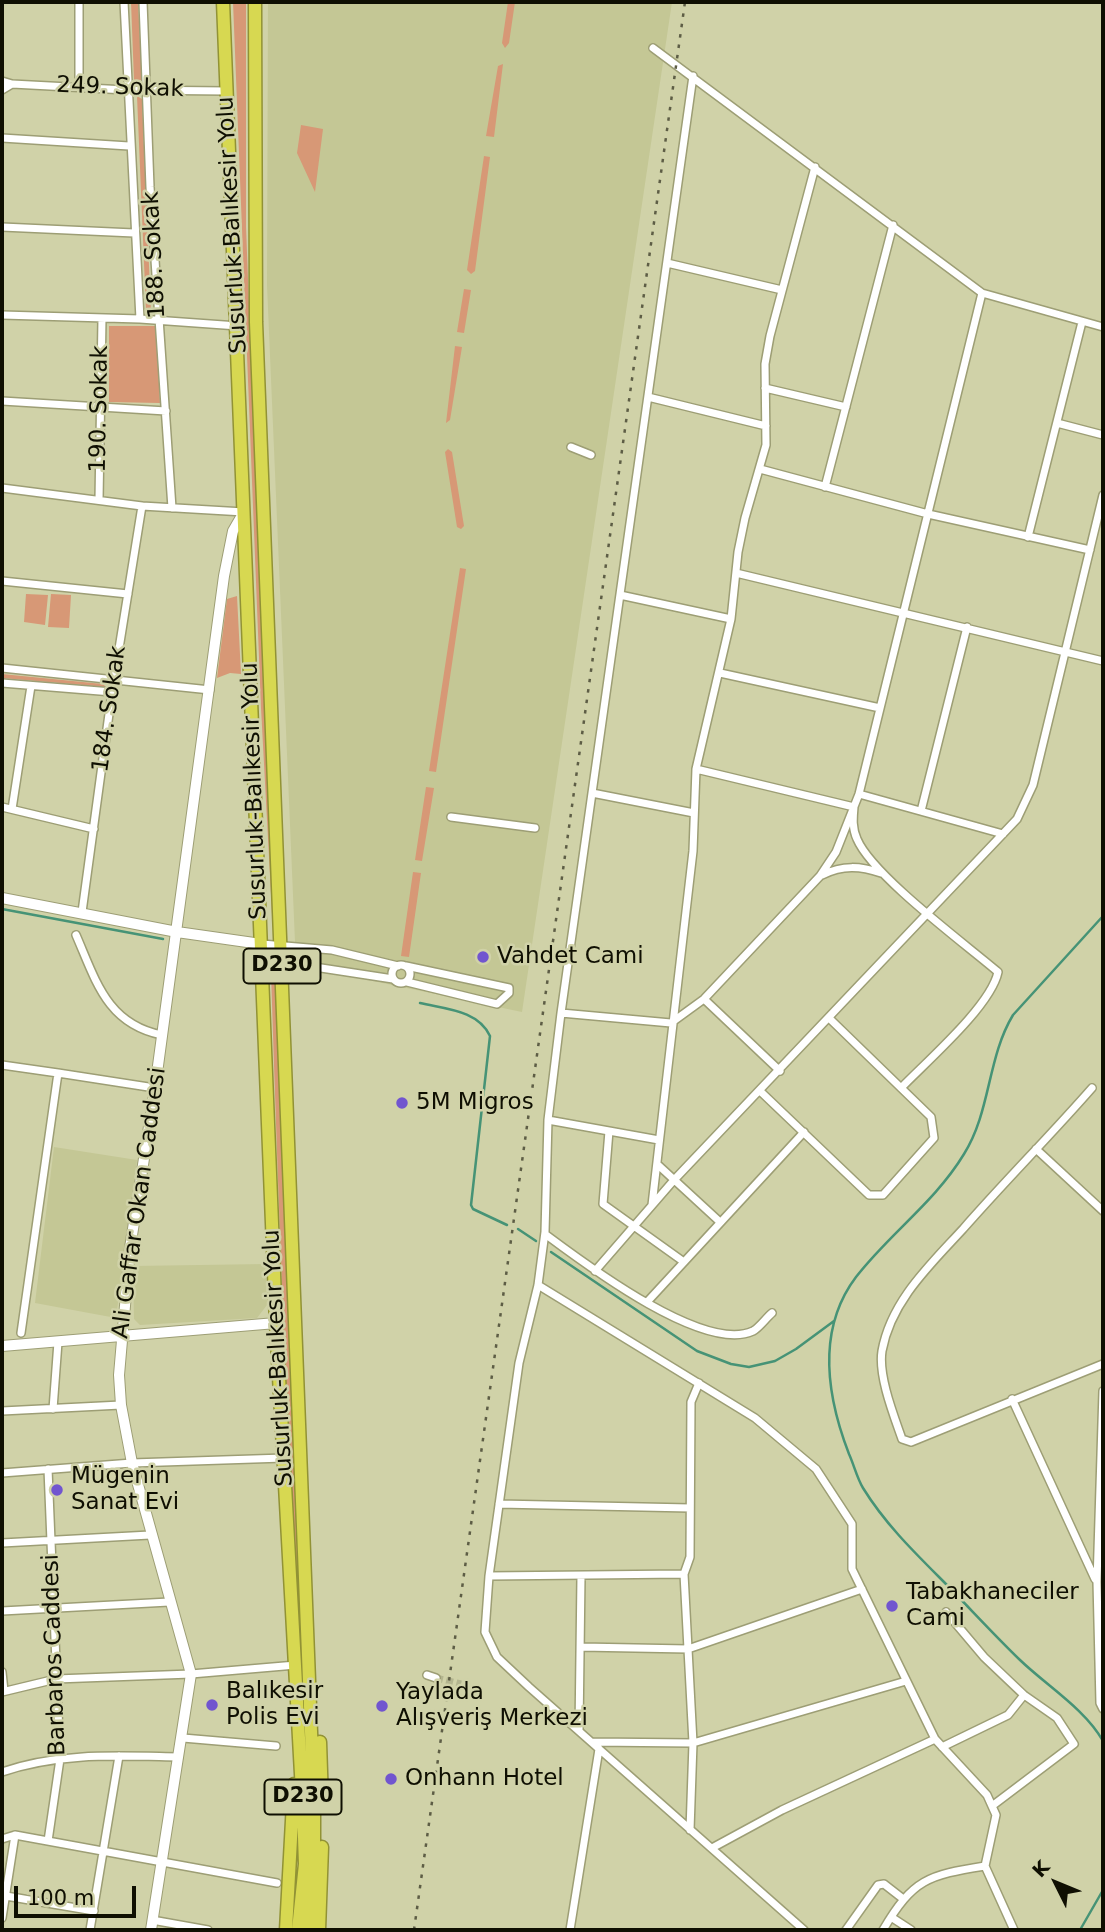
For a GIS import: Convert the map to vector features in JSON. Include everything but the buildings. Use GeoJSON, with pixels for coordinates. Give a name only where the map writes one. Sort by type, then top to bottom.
{"type":"FeatureCollection","features":[{"type":"Feature","properties":{"kind":"highway","name":"Susurluk-Balıkesir Yolu"},"geometry":{"type":"LineString","coordinates":[[223,2],[276,1323],[296,1665],[304,1864],[298,1930]]}},
{"type":"Feature","properties":{"kind":"highway","name":"Susurluk-Balıkesir Yolu"},"geometry":{"type":"LineString","coordinates":[[255,2],[256,322],[308,1619],[314,1860],[308,1930]]}},
{"type":"Feature","properties":{"kind":"highway","name":"Susurluk-Balıkesir Yolu"},"geometry":{"type":"LineString","coordinates":[[308,1619],[321,1762],[323,1880],[319,1930]]}},
{"type":"Feature","properties":{"kind":"highway","name":"Susurluk-Balıkesir Yolu"},"geometry":{"type":"LineString","coordinates":[[286,1930],[294,1819],[296,1665]]}},
{"type":"Feature","properties":{"kind":"main road","name":"Ali Gaffar Okan Caddesi"},"geometry":{"type":"LineString","coordinates":[[151,1925],[183,1738],[191,1674],[132,1463],[121,1405],[121,1338],[130,1248],[177,932],[228,553],[233,531],[243,512]]}},
{"type":"Feature","properties":{"kind":"main road"},"geometry":{"type":"LineString","coordinates":[[2,898],[177,932],[261,944]]}},
{"type":"Feature","properties":{"kind":"main road"},"geometry":{"type":"LineString","coordinates":[[2,1346],[276,1323]]}},
{"type":"Feature","properties":{"kind":"street"},"geometry":{"type":"LineString","coordinates":[[79,2],[79,87]]}},
{"type":"Feature","properties":{"kind":"street","name":"188. Sokak"},"geometry":{"type":"LineString","coordinates":[[124,2],[126,90],[140,319]]}},
{"type":"Feature","properties":{"kind":"street","name":"188. Sokak"},"geometry":{"type":"LineString","coordinates":[[143,2],[158,320],[172,508]]}},
{"type":"Feature","properties":{"kind":"street"},"geometry":{"type":"LineString","coordinates":[[653,47],[982,293],[1103,327]]}},
{"type":"Feature","properties":{"kind":"street"},"geometry":{"type":"LineString","coordinates":[[694,76],[561,1013],[548,1120],[545,1234],[538,1284],[519,1363],[489,1576],[485,1632],[497,1657],[804,1930]]}},
{"type":"Feature","properties":{"kind":"street","name":"249. Sokak"},"geometry":{"type":"LineString","coordinates":[[2,81],[12,84],[126,90],[227,91]]}},
{"type":"Feature","properties":{"kind":"street"},"geometry":{"type":"LineString","coordinates":[[2,90],[12,84]]}},
{"type":"Feature","properties":{"kind":"street"},"geometry":{"type":"LineString","coordinates":[[2,138],[129,146]]}},
{"type":"Feature","properties":{"kind":"street"},"geometry":{"type":"LineString","coordinates":[[652,1205],[671,1023],[693,852],[696,769],[731,619],[745,518],[766,445],[765,388],[770,336],[815,167]]}},
{"type":"Feature","properties":{"kind":"street"},"geometry":{"type":"LineString","coordinates":[[825,487],[892,225]]}},
{"type":"Feature","properties":{"kind":"street"},"geometry":{"type":"LineString","coordinates":[[2,227],[134,233]]}},
{"type":"Feature","properties":{"kind":"street"},"geometry":{"type":"LineString","coordinates":[[667,263],[782,290]]}},
{"type":"Feature","properties":{"kind":"street"},"geometry":{"type":"LineString","coordinates":[[561,1013],[671,1023],[704,999],[820,876],[836,852],[859,794],[982,293]]}},
{"type":"Feature","properties":{"kind":"street"},"geometry":{"type":"LineString","coordinates":[[2,315],[140,319],[238,326]]}},
{"type":"Feature","properties":{"kind":"street","name":"190. Sokak"},"geometry":{"type":"LineString","coordinates":[[99,500],[102,318]]}},
{"type":"Feature","properties":{"kind":"street"},"geometry":{"type":"LineString","coordinates":[[1028,537],[1082,322]]}},
{"type":"Feature","properties":{"kind":"street"},"geometry":{"type":"LineString","coordinates":[[765,388],[846,407]]}},
{"type":"Feature","properties":{"kind":"street"},"geometry":{"type":"LineString","coordinates":[[648,397],[766,426]]}},
{"type":"Feature","properties":{"kind":"street"},"geometry":{"type":"LineString","coordinates":[[2,401],[166,411]]}},
{"type":"Feature","properties":{"kind":"street"},"geometry":{"type":"LineString","coordinates":[[1057,423],[1103,435]]}},
{"type":"Feature","properties":{"kind":"street"},"geometry":{"type":"LineString","coordinates":[[571,447],[591,455]]}},
{"type":"Feature","properties":{"kind":"street"},"geometry":{"type":"LineString","coordinates":[[760,469],[928,514],[1090,550]]}},
{"type":"Feature","properties":{"kind":"street"},"geometry":{"type":"LineString","coordinates":[[2,488],[142,506],[243,512]]}},
{"type":"Feature","properties":{"kind":"street"},"geometry":{"type":"LineString","coordinates":[[595,1270],[674,1180],[830,1019],[1017,819],[1033,785],[1103,495]]}},
{"type":"Feature","properties":{"kind":"street","name":"184. Sokak"},"geometry":{"type":"LineString","coordinates":[[82,912],[112,692],[142,506]]}},
{"type":"Feature","properties":{"kind":"street"},"geometry":{"type":"LineString","coordinates":[[736,573],[967,626],[1103,661]]}},
{"type":"Feature","properties":{"kind":"street"},"geometry":{"type":"LineString","coordinates":[[2,581],[128,594]]}},
{"type":"Feature","properties":{"kind":"street"},"geometry":{"type":"LineString","coordinates":[[620,595],[731,619]]}},
{"type":"Feature","properties":{"kind":"street"},"geometry":{"type":"LineString","coordinates":[[921,811],[967,626]]}},
{"type":"Feature","properties":{"kind":"street"},"geometry":{"type":"LineString","coordinates":[[2,668],[210,690]]}},
{"type":"Feature","properties":{"kind":"street"},"geometry":{"type":"LineString","coordinates":[[720,673],[880,708]]}},
{"type":"Feature","properties":{"kind":"street"},"geometry":{"type":"LineString","coordinates":[[2,684],[112,692]]}},
{"type":"Feature","properties":{"kind":"street"},"geometry":{"type":"LineString","coordinates":[[12,809],[31,686]]}},
{"type":"Feature","properties":{"kind":"street"},"geometry":{"type":"LineString","coordinates":[[696,769],[854,807]]}},
{"type":"Feature","properties":{"kind":"street"},"geometry":{"type":"LineString","coordinates":[[592,793],[694,813]]}},
{"type":"Feature","properties":{"kind":"street"},"geometry":{"type":"LineString","coordinates":[[859,794],[1003,834]]}},
{"type":"Feature","properties":{"kind":"street"},"geometry":{"type":"LineString","coordinates":[[2,807],[94,829]]}},
{"type":"Feature","properties":{"kind":"street"},"geometry":{"type":"LineString","coordinates":[[854,807],[853,825],[857,841],[882,873],[998,972],[975,1012],[901,1088]]}},
{"type":"Feature","properties":{"kind":"street"},"geometry":{"type":"LineString","coordinates":[[450,817],[535,828]]}},
{"type":"Feature","properties":{"kind":"street"},"geometry":{"type":"LineString","coordinates":[[820,876],[836,868],[851,867],[882,873]]}},
{"type":"Feature","properties":{"kind":"street"},"geometry":{"type":"LineString","coordinates":[[76,935],[109,1006],[125,1019],[151,1033],[162,1035]]}},
{"type":"Feature","properties":{"kind":"street"},"geometry":{"type":"LineString","coordinates":[[261,944],[332,950],[509,988],[509,993],[497,1003],[407,982],[398,983],[393,979],[282,962],[261,944]]}},
{"type":"Feature","properties":{"kind":"street"},"geometry":{"type":"LineString","coordinates":[[393,979],[392,973],[402,966]]}},
{"type":"Feature","properties":{"kind":"street"},"geometry":{"type":"LineString","coordinates":[[402,966],[411,974],[407,982]]}},
{"type":"Feature","properties":{"kind":"street"},"geometry":{"type":"LineString","coordinates":[[704,999],[780,1071]]}},
{"type":"Feature","properties":{"kind":"street"},"geometry":{"type":"LineString","coordinates":[[761,1091],[869,1195],[883,1195],[934,1138],[931,1117],[830,1019]]}},
{"type":"Feature","properties":{"kind":"street"},"geometry":{"type":"LineString","coordinates":[[2,1065],[155,1088]]}},
{"type":"Feature","properties":{"kind":"street"},"geometry":{"type":"LineString","coordinates":[[21,1334],[58,1073]]}},
{"type":"Feature","properties":{"kind":"street"},"geometry":{"type":"LineString","coordinates":[[1093,1088],[906,1294],[888,1327],[881,1355],[889,1400],[902,1439],[911,1442],[1103,1364]]}},
{"type":"Feature","properties":{"kind":"street"},"geometry":{"type":"LineString","coordinates":[[548,1120],[659,1140]]}},
{"type":"Feature","properties":{"kind":"street"},"geometry":{"type":"LineString","coordinates":[[609,1131],[603,1204],[684,1262]]}},
{"type":"Feature","properties":{"kind":"street"},"geometry":{"type":"LineString","coordinates":[[648,1301],[804,1132]]}},
{"type":"Feature","properties":{"kind":"street"},"geometry":{"type":"LineString","coordinates":[[1036,1149],[1103,1211]]}},
{"type":"Feature","properties":{"kind":"street"},"geometry":{"type":"LineString","coordinates":[[657,1164],[720,1223]]}},
{"type":"Feature","properties":{"kind":"street"},"geometry":{"type":"LineString","coordinates":[[545,1234],[595,1270],[679,1323],[697,1329],[738,1333],[753,1331],[772,1313]]}},
{"type":"Feature","properties":{"kind":"street"},"geometry":{"type":"LineString","coordinates":[[538,1284],[755,1418],[816,1469],[852,1524],[852,1569],[934,1739],[987,1795],[996,1815],[985,1866],[1014,1930]]}},
{"type":"Feature","properties":{"kind":"street"},"geometry":{"type":"LineString","coordinates":[[52,1409],[58,1342]]}},
{"type":"Feature","properties":{"kind":"street"},"geometry":{"type":"LineString","coordinates":[[690,1830],[693,1743],[684,1574],[690,1557],[691,1402],[699,1383]]}},
{"type":"Feature","properties":{"kind":"street"},"geometry":{"type":"LineString","coordinates":[[1103,1391],[1097,1582],[1100,1703],[1103,1709]]}},
{"type":"Feature","properties":{"kind":"street"},"geometry":{"type":"LineString","coordinates":[[1012,1399],[1097,1582]]}},
{"type":"Feature","properties":{"kind":"street"},"geometry":{"type":"LineString","coordinates":[[2,1411],[121,1405]]}},
{"type":"Feature","properties":{"kind":"street"},"geometry":{"type":"LineString","coordinates":[[2,1473],[132,1463],[284,1458]]}},
{"type":"Feature","properties":{"kind":"street","name":"Barbaros Caddesi"},"geometry":{"type":"LineString","coordinates":[[48,1469],[60,1759],[48,1841]]}},
{"type":"Feature","properties":{"kind":"street"},"geometry":{"type":"LineString","coordinates":[[499,1504],[690,1508]]}},
{"type":"Feature","properties":{"kind":"street"},"geometry":{"type":"LineString","coordinates":[[2,1544],[150,1535]]}},
{"type":"Feature","properties":{"kind":"street"},"geometry":{"type":"LineString","coordinates":[[489,1576],[684,1574]]}},
{"type":"Feature","properties":{"kind":"street"},"geometry":{"type":"LineString","coordinates":[[579,1731],[581,1576]]}},
{"type":"Feature","properties":{"kind":"street"},"geometry":{"type":"LineString","coordinates":[[581,1647],[688,1649],[862,1589]]}},
{"type":"Feature","properties":{"kind":"street"},"geometry":{"type":"LineString","coordinates":[[2,1611],[53,1606],[169,1602]]}},
{"type":"Feature","properties":{"kind":"street"},"geometry":{"type":"LineString","coordinates":[[946,1612],[984,1657],[1024,1695],[1057,1718],[1074,1744],[992,1806]]}},
{"type":"Feature","properties":{"kind":"street"},"geometry":{"type":"LineString","coordinates":[[2,1672],[3,1692],[56,1679],[191,1674],[296,1665]]}},
{"type":"Feature","properties":{"kind":"street"},"geometry":{"type":"LineString","coordinates":[[426,1675],[436,1678]]}},
{"type":"Feature","properties":{"kind":"street"},"geometry":{"type":"LineString","coordinates":[[591,1742],[693,1743],[906,1681]]}},
{"type":"Feature","properties":{"kind":"street"},"geometry":{"type":"LineString","coordinates":[[942,1747],[1008,1715],[1024,1695]]}},
{"type":"Feature","properties":{"kind":"street"},"geometry":{"type":"LineString","coordinates":[[183,1738],[276,1746]]}},
{"type":"Feature","properties":{"kind":"street"},"geometry":{"type":"LineString","coordinates":[[712,1848],[782,1810],[934,1739]]}},
{"type":"Feature","properties":{"kind":"street"},"geometry":{"type":"LineString","coordinates":[[570,1930],[599,1749]]}},
{"type":"Feature","properties":{"kind":"street"},"geometry":{"type":"LineString","coordinates":[[90,1930],[119,1756]]}},
{"type":"Feature","properties":{"kind":"street"},"geometry":{"type":"LineString","coordinates":[[2,1772],[25,1764],[60,1759],[179,1757]]}},
{"type":"Feature","properties":{"kind":"street"},"geometry":{"type":"LineString","coordinates":[[2,1839],[15,1835],[276,1883]]}},
{"type":"Feature","properties":{"kind":"street"},"geometry":{"type":"LineString","coordinates":[[2,1918],[15,1835]]}},
{"type":"Feature","properties":{"kind":"street"},"geometry":{"type":"LineString","coordinates":[[883,1930],[902,1898],[918,1884],[942,1873],[985,1866]]}},
{"type":"Feature","properties":{"kind":"street"},"geometry":{"type":"LineString","coordinates":[[846,1930],[878,1885],[884,1884],[902,1898]]}},
{"type":"Feature","properties":{"kind":"street"},"geometry":{"type":"LineString","coordinates":[[6,1896],[94,1911]]}},
{"type":"Feature","properties":{"kind":"street"},"geometry":{"type":"LineString","coordinates":[[891,1917],[911,1930]]}},
{"type":"Feature","properties":{"kind":"street"},"geometry":{"type":"LineString","coordinates":[[151,1925],[208,1930]]}},
{"type":"Feature","properties":{"kind":"shaded area"},"geometry":{"type":"Polygon","coordinates":[[[131,2],[138,2],[142,80],[138,81],[134,80],[131,2]]]}},
{"type":"Feature","properties":{"kind":"shaded area"},"geometry":{"type":"Polygon","coordinates":[[[233,2],[246,2],[246,227],[273,932],[261,708],[233,2]]]}},
{"type":"Feature","properties":{"kind":"shaded area"},"geometry":{"type":"Polygon","coordinates":[[[268,2],[672,2],[522,1012],[296,965],[267,285],[268,2]]]}},
{"type":"Feature","properties":{"kind":"shaded area"},"geometry":{"type":"Polygon","coordinates":[[[508,2],[515,2],[509,43],[505,48],[502,43],[508,2]]]}},
{"type":"Feature","properties":{"kind":"shaded area"},"geometry":{"type":"Polygon","coordinates":[[[503,64],[494,137],[486,136],[498,66],[503,64]]]}},
{"type":"Feature","properties":{"kind":"shaded area"},"geometry":{"type":"Polygon","coordinates":[[[137,96],[142,99],[151,313],[146,311],[137,96]]]}},
{"type":"Feature","properties":{"kind":"shaded area"},"geometry":{"type":"Polygon","coordinates":[[[301,125],[323,129],[315,192],[297,153],[301,125]]]}},
{"type":"Feature","properties":{"kind":"shaded area"},"geometry":{"type":"Polygon","coordinates":[[[484,156],[490,157],[475,271],[471,274],[467,270],[484,156]]]}},
{"type":"Feature","properties":{"kind":"shaded area"},"geometry":{"type":"Polygon","coordinates":[[[464,289],[471,290],[464,333],[457,332],[464,289]]]}},
{"type":"Feature","properties":{"kind":"shaded area"},"geometry":{"type":"Polygon","coordinates":[[[109,326],[156,326],[160,403],[109,402],[109,326]]]}},
{"type":"Feature","properties":{"kind":"shaded area"},"geometry":{"type":"Polygon","coordinates":[[[455,346],[462,347],[450,420],[446,423],[455,346]]]}},
{"type":"Feature","properties":{"kind":"shaded area"},"geometry":{"type":"Polygon","coordinates":[[[448,449],[452,452],[464,526],[461,529],[457,527],[445,452],[448,449]]]}},
{"type":"Feature","properties":{"kind":"shaded area"},"geometry":{"type":"Polygon","coordinates":[[[460,568],[466,569],[436,772],[429,771],[460,568]]]}},
{"type":"Feature","properties":{"kind":"shaded area"},"geometry":{"type":"Polygon","coordinates":[[[26,594],[48,595],[45,625],[24,622],[26,594]]]}},
{"type":"Feature","properties":{"kind":"shaded area"},"geometry":{"type":"Polygon","coordinates":[[[51,594],[71,595],[69,628],[48,627],[51,594]]]}},
{"type":"Feature","properties":{"kind":"shaded area"},"geometry":{"type":"Polygon","coordinates":[[[237,596],[241,674],[230,673],[217,678],[227,599],[237,596]]]}},
{"type":"Feature","properties":{"kind":"shaded area"},"geometry":{"type":"Polygon","coordinates":[[[2,674],[103,684],[106,687],[2,678],[2,674]]]}},
{"type":"Feature","properties":{"kind":"shaded area"},"geometry":{"type":"Polygon","coordinates":[[[426,787],[434,788],[422,861],[415,860],[426,787]]]}},
{"type":"Feature","properties":{"kind":"shaded area"},"geometry":{"type":"Polygon","coordinates":[[[413,872],[421,873],[409,957],[401,956],[413,872]]]}},
{"type":"Feature","properties":{"kind":"shaded area"},"geometry":{"type":"Polygon","coordinates":[[[275,969],[304,1720],[281,1253],[271,973],[275,969]]]}},
{"type":"Feature","properties":{"kind":"shaded area"},"geometry":{"type":"Polygon","coordinates":[[[54,1147],[137,1160],[116,1318],[35,1303],[54,1147]]]}},
{"type":"Feature","properties":{"kind":"shaded area"},"geometry":{"type":"Polygon","coordinates":[[[266,1264],[267,1305],[257,1318],[140,1325],[134,1319],[133,1266],[266,1264]]]}},
{"type":"Feature","properties":{"kind":"waterway"},"geometry":{"type":"LineString","coordinates":[[2,909],[163,939]]}},
{"type":"Feature","properties":{"kind":"waterway"},"geometry":{"type":"LineString","coordinates":[[1103,916],[1013,1015],[998,1049],[973,1137],[940,1187],[869,1261],[843,1297],[830,1341],[829,1364],[841,1432],[859,1480],[871,1500],[918,1556],[1020,1660],[1076,1708],[1103,1741]]}},
{"type":"Feature","properties":{"kind":"waterway"},"geometry":{"type":"LineString","coordinates":[[420,1003],[469,1016],[485,1027],[490,1036],[471,1205],[473,1209],[507,1225]]}},
{"type":"Feature","properties":{"kind":"waterway"},"geometry":{"type":"LineString","coordinates":[[518,1229],[536,1241]]}},
{"type":"Feature","properties":{"kind":"waterway"},"geometry":{"type":"LineString","coordinates":[[551,1252],[697,1351],[731,1364],[749,1367],[775,1361],[834,1321]]}},
{"type":"Feature","properties":{"kind":"waterway"},"geometry":{"type":"LineString","coordinates":[[1080,1930],[1103,1890]]}},
{"type":"Feature","properties":{"kind":"tunnel"},"geometry":{"type":"LineString","coordinates":[[436,1678],[461,1684]]}},
{"type":"Feature","properties":{"kind":"railway"},"geometry":{"type":"LineString","coordinates":[[414,1930],[685,2]]}},
{"type":"Feature","properties":{"kind":"place","name":"Vahdet Cami"},"geometry":{"type":"Point","coordinates":[483,957]}},
{"type":"Feature","properties":{"kind":"place","name":"5M Migros"},"geometry":{"type":"Point","coordinates":[402,1103]}},
{"type":"Feature","properties":{"kind":"place","name":"Mügenin Sanat Evi"},"geometry":{"type":"Point","coordinates":[57,1490]}},
{"type":"Feature","properties":{"kind":"place","name":"Tabakhaneciler Cami"},"geometry":{"type":"Point","coordinates":[892,1606]}},
{"type":"Feature","properties":{"kind":"place","name":"Balıkesir Polis Evi"},"geometry":{"type":"Point","coordinates":[212,1705]}},
{"type":"Feature","properties":{"kind":"place","name":"Yaylada Alışveriş Merkezi"},"geometry":{"type":"Point","coordinates":[382,1706]}},
{"type":"Feature","properties":{"kind":"place","name":"Onhann Hotel"},"geometry":{"type":"Point","coordinates":[391,1779]}}]}
